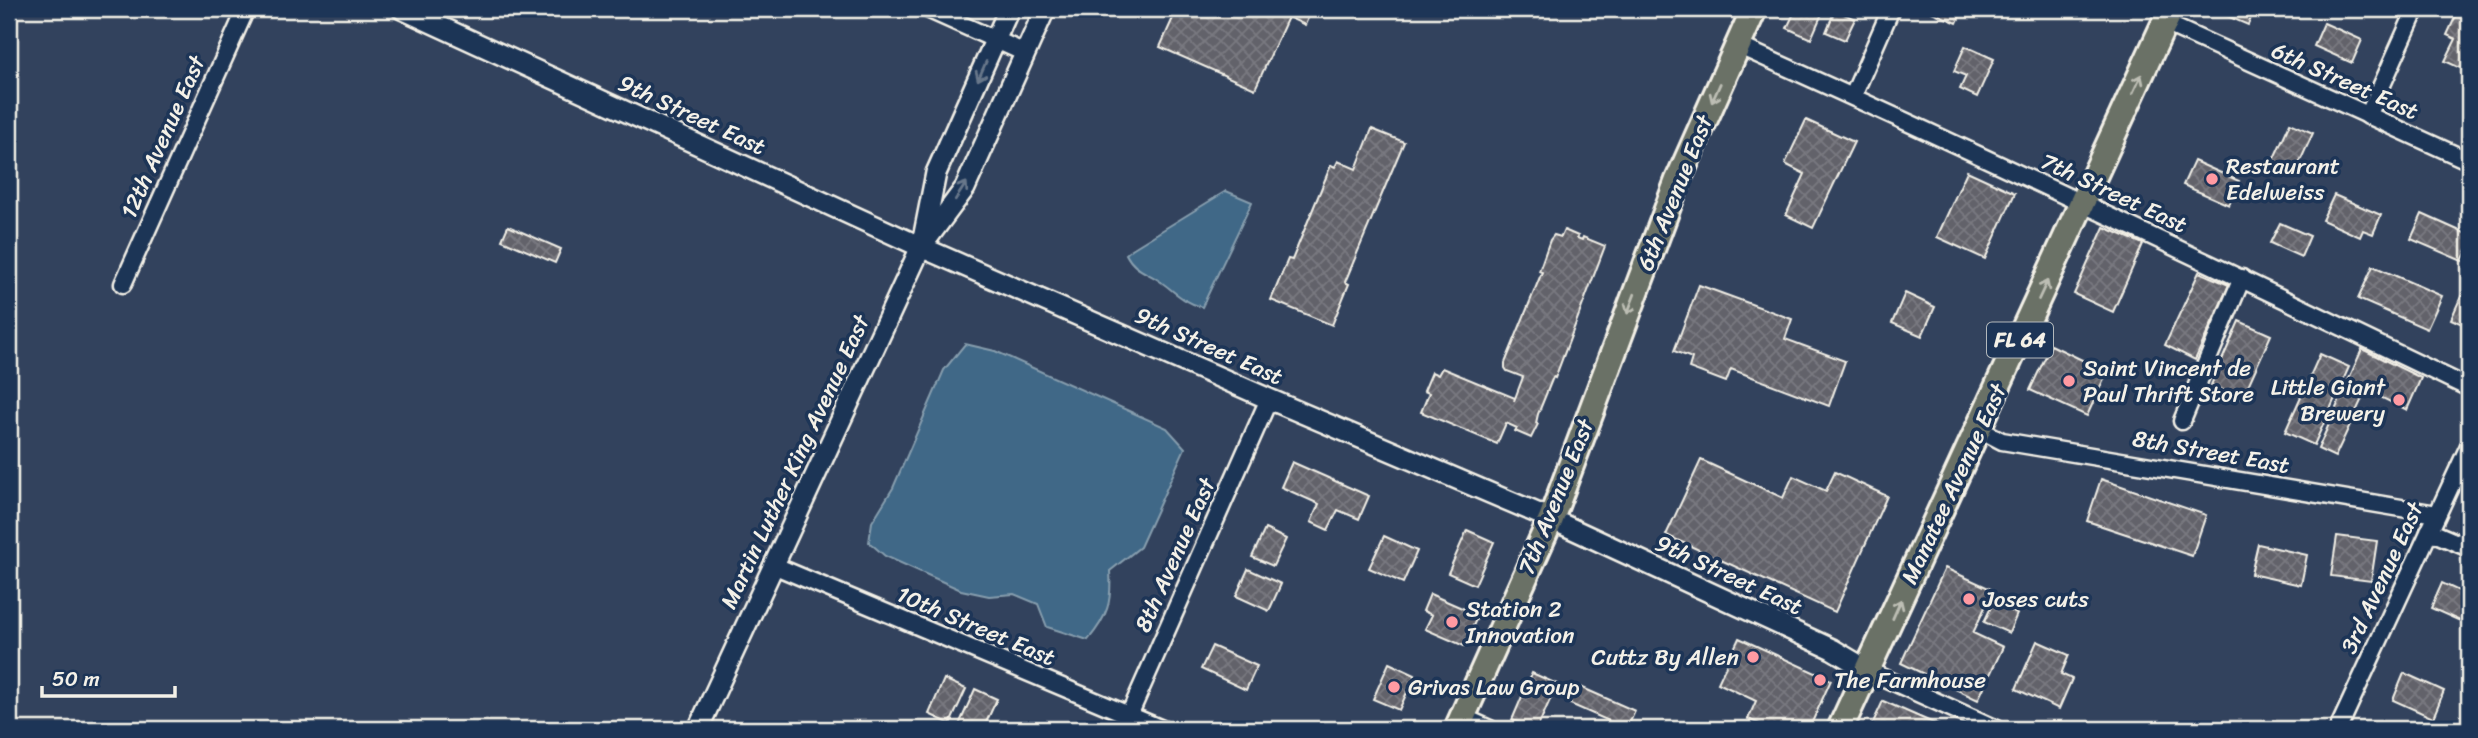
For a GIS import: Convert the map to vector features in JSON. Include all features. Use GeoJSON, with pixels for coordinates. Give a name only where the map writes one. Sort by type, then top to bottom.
{"type":"FeatureCollection","features":[{"type":"Feature","properties":{"kind":"main road","name":"6th Avenue East"},"geometry":{"type":"LineString","coordinates":[[1602,380],[1678,180],[1754,9]]}},
{"type":"Feature","properties":{"kind":"main road","name":"Manatee Avenue East"},"geometry":{"type":"LineString","coordinates":[[1840,729],[1869,671],[2168,16]]}},
{"type":"Feature","properties":{"kind":"main road","name":"7th Avenue East"},"geometry":{"type":"LineString","coordinates":[[1460,723],[1551,519],[1602,380]]}},
{"type":"Feature","properties":{"kind":"street","name":"12th Avenue East"},"geometry":{"type":"LineString","coordinates":[[123,284],[246,9]]}},
{"type":"Feature","properties":{"kind":"street","name":"9th Street East"},"geometry":{"type":"LineString","coordinates":[[402,9],[921,247],[1551,519],[1832,649],[1869,671],[1986,727]]}},
{"type":"Feature","properties":{"kind":"street"},"geometry":{"type":"LineString","coordinates":[[927,9],[1025,53]]}},
{"type":"Feature","properties":{"kind":"street","name":"Martin Luther King Avenue East"},"geometry":{"type":"LineString","coordinates":[[921,247],[936,173],[1009,9]]}},
{"type":"Feature","properties":{"kind":"street","name":"Martin Luther King Avenue East"},"geometry":{"type":"LineString","coordinates":[[698,729],[921,247],[965,188],[1045,9]]}},
{"type":"Feature","properties":{"kind":"street"},"geometry":{"type":"LineString","coordinates":[[1853,96],[1891,9]]}},
{"type":"Feature","properties":{"kind":"street"},"geometry":{"type":"LineString","coordinates":[[2368,116],[2416,9]]}},
{"type":"Feature","properties":{"kind":"street","name":"6th Street East"},"geometry":{"type":"LineString","coordinates":[[2168,16],[2368,116],[2469,161]]}},
{"type":"Feature","properties":{"kind":"street","name":"7th Street East"},"geometry":{"type":"LineString","coordinates":[[1737,45],[1853,96],[2242,278],[2469,388]]}},
{"type":"Feature","properties":{"kind":"street"},"geometry":{"type":"LineString","coordinates":[[2182,421],[2242,278]]}},
{"type":"Feature","properties":{"kind":"street","name":"8th Avenue East"},"geometry":{"type":"LineString","coordinates":[[1126,722],[1269,399]]}},
{"type":"Feature","properties":{"kind":"street","name":"8th Street East"},"geometry":{"type":"LineString","coordinates":[[1979,429],[2002,441],[2437,514]]}},
{"type":"Feature","properties":{"kind":"street","name":"3rd Avenue East"},"geometry":{"type":"LineString","coordinates":[[2338,729],[2469,446]]}},
{"type":"Feature","properties":{"kind":"street"},"geometry":{"type":"LineString","coordinates":[[2429,531],[2469,548]]}},
{"type":"Feature","properties":{"kind":"street","name":"10th Street East"},"geometry":{"type":"LineString","coordinates":[[772,565],[1126,722],[1162,729]]}},
{"type":"Feature","properties":{"kind":"street"},"geometry":{"type":"LineString","coordinates":[[1460,723],[1490,729]]}},
{"type":"Feature","properties":{"kind":"water"},"geometry":{"type":"Polygon","coordinates":[[[1226,191],[1252,202],[1202,307],[1182,298],[1139,269],[1129,259],[1126,254],[1132,249],[1226,191]]]}},
{"type":"Feature","properties":{"kind":"water"},"geometry":{"type":"Polygon","coordinates":[[[965,344],[995,351],[1167,428],[1185,448],[1140,547],[1110,571],[1107,608],[1088,640],[1047,627],[1038,604],[1014,594],[989,596],[961,590],[885,556],[869,542],[872,522],[893,488],[944,370],[965,344]]]}},
{"type":"Feature","properties":{"kind":"building"},"geometry":{"type":"Polygon","coordinates":[[[1177,9],[1312,9],[1305,25],[1288,17],[1255,89],[1160,47],[1177,9]]]}},
{"type":"Feature","properties":{"kind":"building"},"geometry":{"type":"Polygon","coordinates":[[[1796,9],[1824,9],[1811,39],[1787,28],[1796,9]]]}},
{"type":"Feature","properties":{"kind":"building"},"geometry":{"type":"Polygon","coordinates":[[[1925,9],[1963,9],[1957,23],[1925,9]]]}},
{"type":"Feature","properties":{"kind":"building"},"geometry":{"type":"Polygon","coordinates":[[[2211,9],[2255,9],[2248,25],[2211,9]]]}},
{"type":"Feature","properties":{"kind":"building"},"geometry":{"type":"Polygon","coordinates":[[[1835,10],[1855,19],[1845,40],[1826,32],[1835,10]]]}},
{"type":"Feature","properties":{"kind":"building"},"geometry":{"type":"Polygon","coordinates":[[[2457,13],[2469,18],[2469,72],[2445,61],[2456,39],[2447,35],[2457,13]]]}},
{"type":"Feature","properties":{"kind":"building"},"geometry":{"type":"Polygon","coordinates":[[[2324,23],[2362,40],[2352,63],[2314,46],[2324,23]]]}},
{"type":"Feature","properties":{"kind":"building"},"geometry":{"type":"Polygon","coordinates":[[[1965,46],[1994,59],[1977,97],[1960,89],[1966,76],[1954,71],[1965,46]]]}},
{"type":"Feature","properties":{"kind":"building"},"geometry":{"type":"Polygon","coordinates":[[[1806,120],[1854,142],[1813,228],[1786,215],[1805,174],[1785,164],[1806,120]]]}},
{"type":"Feature","properties":{"kind":"building"},"geometry":{"type":"Polygon","coordinates":[[[2290,123],[2313,133],[2293,177],[2270,167],[2290,123]]]}},
{"type":"Feature","properties":{"kind":"building"},"geometry":{"type":"Polygon","coordinates":[[[1372,129],[1404,142],[1345,282],[1349,284],[1332,325],[1271,300],[1288,259],[1292,260],[1331,165],[1335,167],[1338,161],[1356,169],[1372,129]]]}},
{"type":"Feature","properties":{"kind":"building"},"geometry":{"type":"Polygon","coordinates":[[[2194,161],[2239,181],[2229,205],[2183,185],[2194,161]]]}},
{"type":"Feature","properties":{"kind":"building"},"geometry":{"type":"Polygon","coordinates":[[[1967,171],[2015,193],[1985,259],[1937,237],[1967,171]]]}},
{"type":"Feature","properties":{"kind":"building"},"geometry":{"type":"Polygon","coordinates":[[[2334,195],[2381,215],[2373,234],[2363,230],[2360,237],[2322,220],[2334,195]]]}},
{"type":"Feature","properties":{"kind":"building"},"geometry":{"type":"Polygon","coordinates":[[[2422,214],[2469,235],[2469,246],[2462,261],[2411,239],[2422,214]]]}},
{"type":"Feature","properties":{"kind":"building"},"geometry":{"type":"Polygon","coordinates":[[[2280,223],[2310,236],[2301,257],[2270,243],[2280,223]]]}},
{"type":"Feature","properties":{"kind":"building"},"geometry":{"type":"Polygon","coordinates":[[[508,226],[561,249],[555,263],[502,240],[508,226]]]}},
{"type":"Feature","properties":{"kind":"building"},"geometry":{"type":"Polygon","coordinates":[[[2104,227],[2143,244],[2113,312],[2074,294],[2104,227]]]}},
{"type":"Feature","properties":{"kind":"building"},"geometry":{"type":"Polygon","coordinates":[[[1564,230],[1582,240],[1583,237],[1605,246],[1531,438],[1515,431],[1517,428],[1506,423],[1497,444],[1421,412],[1429,393],[1424,391],[1432,372],[1438,375],[1442,368],[1515,398],[1514,401],[1523,377],[1507,371],[1505,363],[1542,272],[1539,271],[1550,240],[1554,235],[1561,237],[1564,230]]]}},
{"type":"Feature","properties":{"kind":"building"},"geometry":{"type":"Polygon","coordinates":[[[2373,266],[2442,296],[2427,329],[2358,299],[2373,266]]]}},
{"type":"Feature","properties":{"kind":"building"},"geometry":{"type":"Polygon","coordinates":[[[2199,272],[2229,285],[2195,360],[2165,345],[2199,272]]]}},
{"type":"Feature","properties":{"kind":"building"},"geometry":{"type":"Polygon","coordinates":[[[1699,285],[1792,319],[1785,339],[1845,361],[1829,406],[1731,369],[1726,382],[1689,368],[1692,358],[1674,351],[1699,285]]]}},
{"type":"Feature","properties":{"kind":"building"},"geometry":{"type":"Polygon","coordinates":[[[2463,292],[2469,295],[2469,327],[2451,319],[2463,292]]]}},
{"type":"Feature","properties":{"kind":"building"},"geometry":{"type":"Polygon","coordinates":[[[1905,293],[1935,307],[1922,336],[1892,323],[1905,293]]]}},
{"type":"Feature","properties":{"kind":"building"},"geometry":{"type":"Polygon","coordinates":[[[2239,321],[2271,335],[2242,399],[2211,385],[2239,321]]]}},
{"type":"Feature","properties":{"kind":"building","name":"Saint Vincent de Paul Thrift Store"},"geometry":{"type":"Polygon","coordinates":[[[2051,345],[2107,372],[2087,416],[2030,390],[2051,345]]]}},
{"type":"Feature","properties":{"kind":"building","name":"Little Giant Brewery"},"geometry":{"type":"Polygon","coordinates":[[[2362,349],[2421,378],[2407,410],[2366,390],[2335,457],[2318,449],[2362,349]]]}},
{"type":"Feature","properties":{"kind":"building"},"geometry":{"type":"Polygon","coordinates":[[[2320,354],[2349,367],[2314,445],[2285,432],[2320,354]]]}},
{"type":"Feature","properties":{"kind":"building"},"geometry":{"type":"Polygon","coordinates":[[[1701,460],[1783,498],[1793,476],[1826,491],[1835,472],[1887,496],[1835,612],[1666,535],[1701,460]]]}},
{"type":"Feature","properties":{"kind":"building"},"geometry":{"type":"Polygon","coordinates":[[[1292,462],[1369,496],[1359,519],[1338,510],[1328,530],[1311,522],[1319,504],[1281,487],[1292,462]]]}},
{"type":"Feature","properties":{"kind":"building"},"geometry":{"type":"Polygon","coordinates":[[[2101,479],[2206,515],[2192,556],[2087,521],[2101,479]]]}},
{"type":"Feature","properties":{"kind":"building"},"geometry":{"type":"Polygon","coordinates":[[[1265,529],[1286,539],[1273,566],[1252,557],[1265,529]]]}},
{"type":"Feature","properties":{"kind":"building"},"geometry":{"type":"Polygon","coordinates":[[[1467,530],[1494,542],[1475,585],[1448,573],[1467,530]]]}},
{"type":"Feature","properties":{"kind":"building"},"geometry":{"type":"Polygon","coordinates":[[[1384,536],[1417,551],[1403,583],[1369,568],[1384,536]]]}},
{"type":"Feature","properties":{"kind":"building"},"geometry":{"type":"Polygon","coordinates":[[[2337,536],[2377,541],[2371,581],[2331,576],[2337,536]]]}},
{"type":"Feature","properties":{"kind":"building"},"geometry":{"type":"Polygon","coordinates":[[[2258,544],[2307,555],[2301,585],[2251,574],[2258,544]]]}},
{"type":"Feature","properties":{"kind":"building"},"geometry":{"type":"Polygon","coordinates":[[[1945,568],[1993,590],[1973,633],[2003,647],[1978,700],[1901,663],[1945,568]]]}},
{"type":"Feature","properties":{"kind":"building"},"geometry":{"type":"Polygon","coordinates":[[[1248,569],[1281,584],[1269,611],[1236,596],[1248,569]]]}},
{"type":"Feature","properties":{"kind":"building"},"geometry":{"type":"Polygon","coordinates":[[[2468,582],[2469,625],[2431,608],[2442,583],[2463,593],[2468,582]]]}},
{"type":"Feature","properties":{"kind":"building","name":"Station 2 Innovation"},"geometry":{"type":"Polygon","coordinates":[[[1430,594],[1478,615],[1464,646],[1425,629],[1432,615],[1423,611],[1430,594]]]}},
{"type":"Feature","properties":{"kind":"building"},"geometry":{"type":"Polygon","coordinates":[[[1993,603],[2017,614],[2009,633],[1984,622],[1993,603]]]}},
{"type":"Feature","properties":{"kind":"building"},"geometry":{"type":"Polygon","coordinates":[[[1739,638],[1831,680],[1809,729],[1771,729],[1748,719],[1756,701],[1718,683],[1739,638]]]}},
{"type":"Feature","properties":{"kind":"building"},"geometry":{"type":"Polygon","coordinates":[[[2037,641],[2069,655],[2061,674],[2072,679],[2059,709],[2016,689],[2037,641]]]}},
{"type":"Feature","properties":{"kind":"building"},"geometry":{"type":"Polygon","coordinates":[[[1212,646],[1257,666],[1246,690],[1201,669],[1212,646]]]}},
{"type":"Feature","properties":{"kind":"building","name":"Grivas Law Group"},"geometry":{"type":"Polygon","coordinates":[[[1389,663],[1415,675],[1399,710],[1373,699],[1389,663]]]}},
{"type":"Feature","properties":{"kind":"building"},"geometry":{"type":"Polygon","coordinates":[[[1532,673],[1557,684],[1537,729],[1512,720],[1532,673]]]}},
{"type":"Feature","properties":{"kind":"building"},"geometry":{"type":"Polygon","coordinates":[[[2404,673],[2444,691],[2433,718],[2393,700],[2404,673]]]}},
{"type":"Feature","properties":{"kind":"building"},"geometry":{"type":"Polygon","coordinates":[[[944,679],[966,689],[950,724],[929,714],[944,679]]]}},
{"type":"Feature","properties":{"kind":"building"},"geometry":{"type":"Polygon","coordinates":[[[1576,685],[1635,711],[1627,729],[1568,703],[1576,685]]]}},
{"type":"Feature","properties":{"kind":"building"},"geometry":{"type":"Polygon","coordinates":[[[975,689],[997,699],[983,729],[963,729],[958,727],[975,689]]]}},
{"type":"Feature","properties":{"kind":"building"},"geometry":{"type":"Polygon","coordinates":[[[1883,701],[1947,729],[1870,729],[1883,701]]]}},
{"type":"Feature","properties":{"kind":"place","name":"Restaurant Edelweiss"},"geometry":{"type":"Point","coordinates":[2212,179]}},
{"type":"Feature","properties":{"kind":"place","name":"Saint Vincent de Paul Thrift Store"},"geometry":{"type":"Point","coordinates":[2069,381]}},
{"type":"Feature","properties":{"kind":"place","name":"Little Giant Brewery"},"geometry":{"type":"Point","coordinates":[2399,400]}},
{"type":"Feature","properties":{"kind":"place","name":"Joses cuts"},"geometry":{"type":"Point","coordinates":[1969,599]}},
{"type":"Feature","properties":{"kind":"place","name":"Station 2 Innovation"},"geometry":{"type":"Point","coordinates":[1452,622]}},
{"type":"Feature","properties":{"kind":"place","name":"Cuttz By Allen"},"geometry":{"type":"Point","coordinates":[1753,657]}},
{"type":"Feature","properties":{"kind":"place","name":"The Farmhouse"},"geometry":{"type":"Point","coordinates":[1820,680]}},
{"type":"Feature","properties":{"kind":"place","name":"Grivas Law Group"},"geometry":{"type":"Point","coordinates":[1394,687]}}]}
